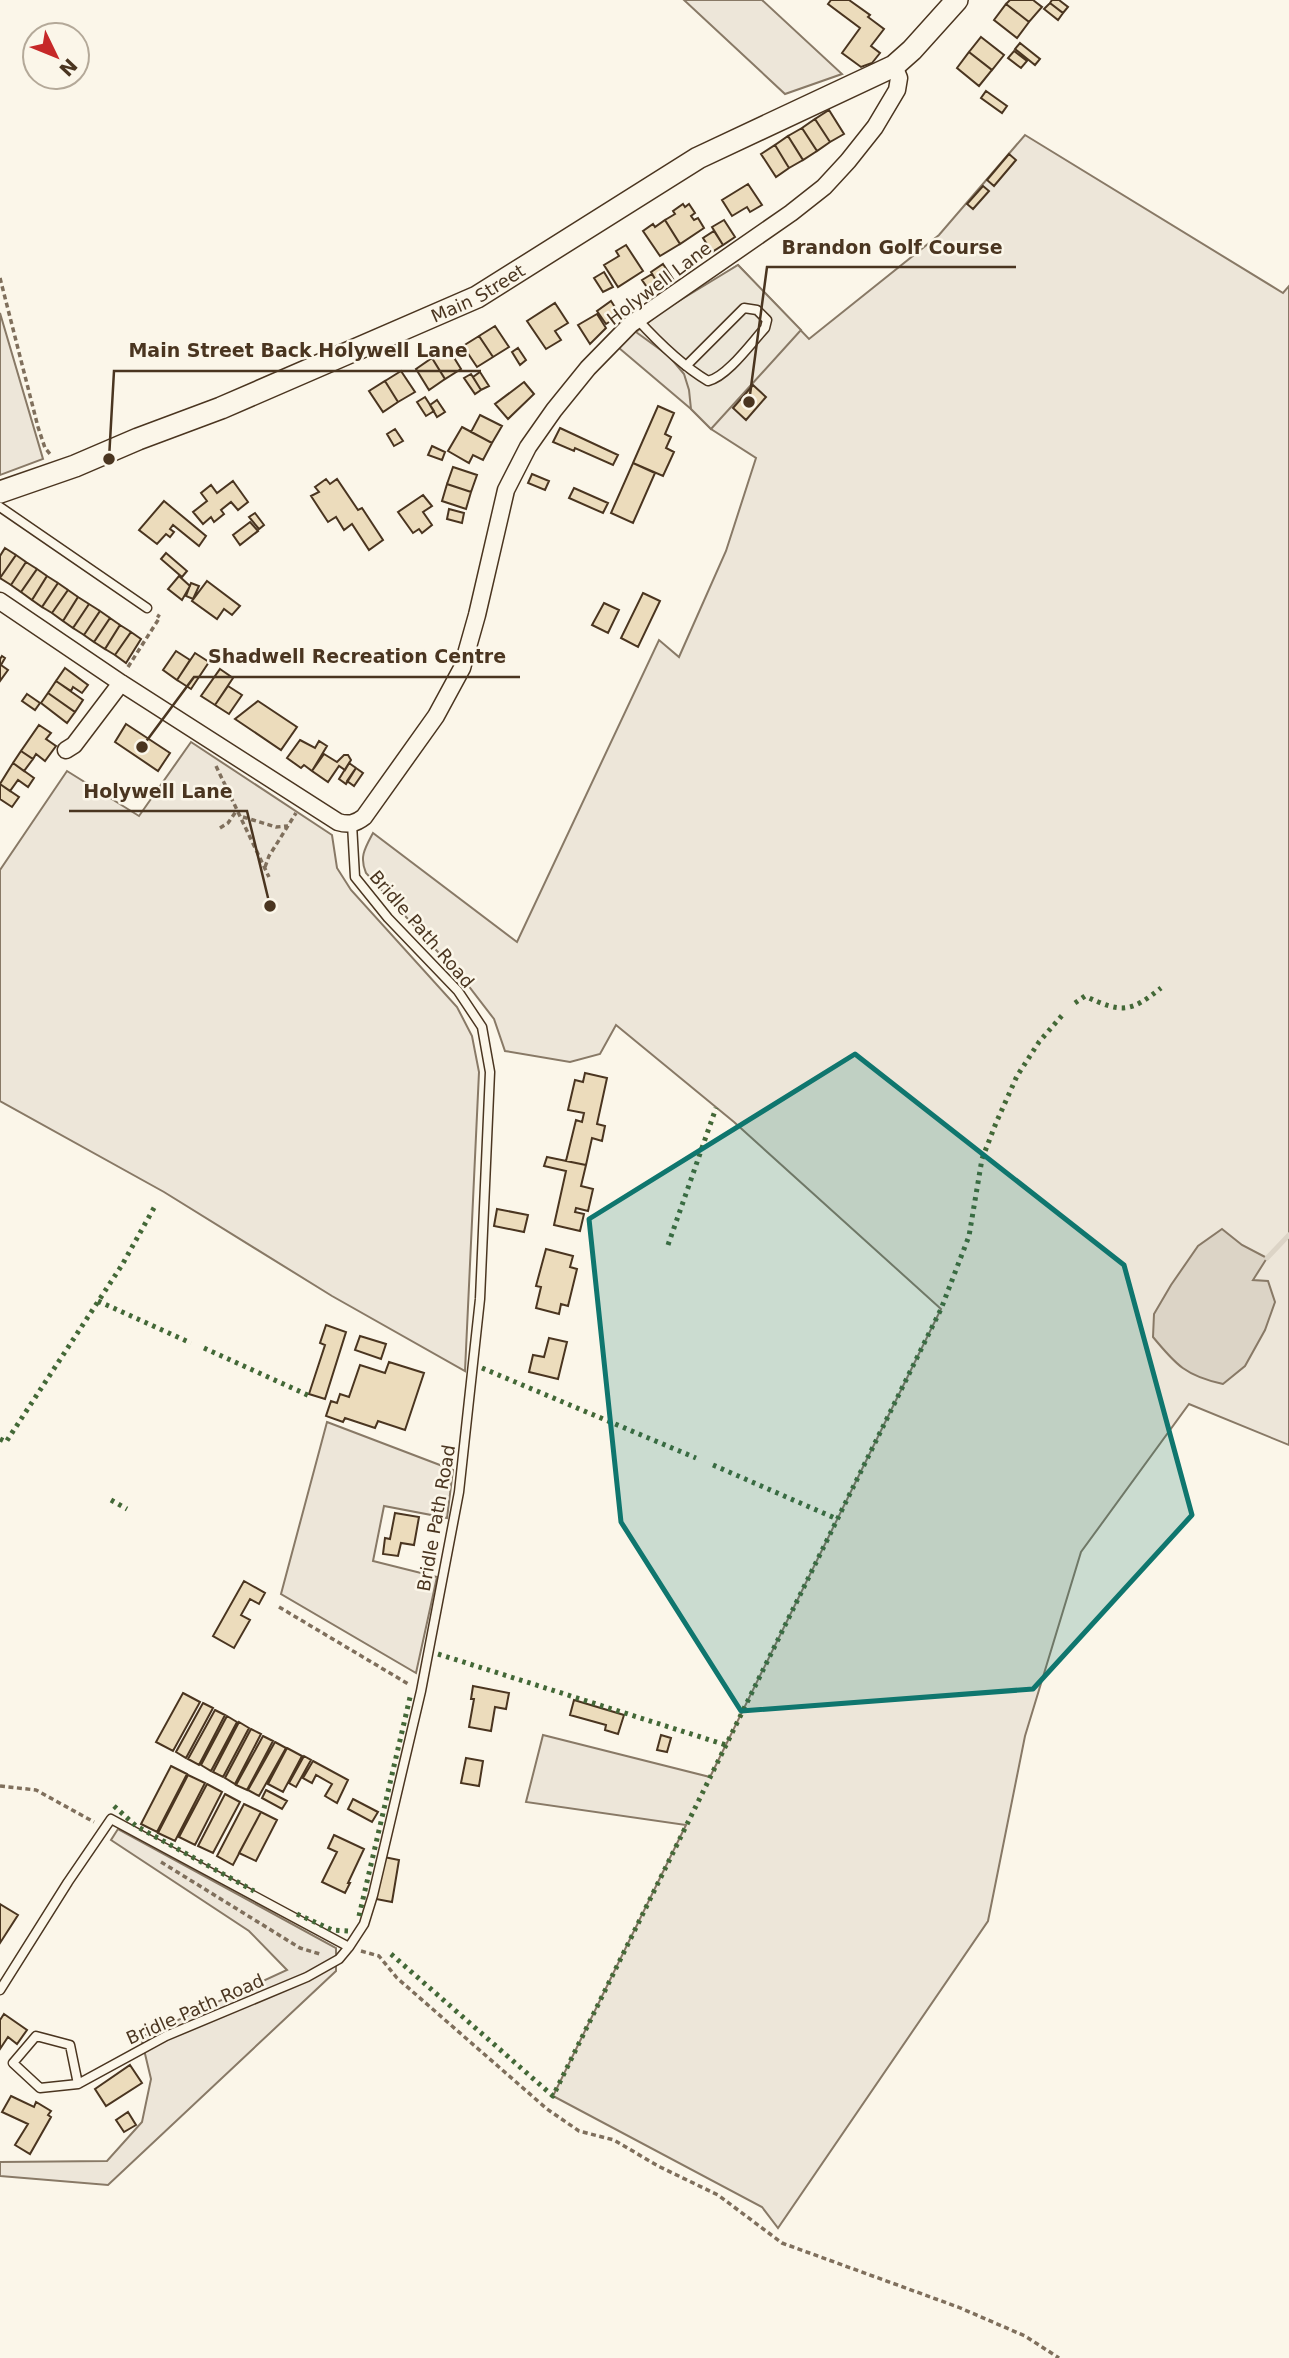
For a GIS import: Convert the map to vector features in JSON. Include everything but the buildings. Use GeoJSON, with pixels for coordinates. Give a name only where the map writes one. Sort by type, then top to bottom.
{"type":"FeatureCollection","features":[{"type":"Feature","properties":{"kind":"street","name":"Main Street"},"geometry":{"type":"LineString","coordinates":[[0,492],[66,470],[221,408],[477,296],[698,158],[894,66],[957,0]]}},
{"type":"Feature","properties":{"kind":"street","name":"Holywell Lane"},"geometry":{"type":"LineString","coordinates":[[352,824],[364,817],[428,727],[462,668],[506,490],[528,447],[554,410],[587,368],[637,319],[791,213],[824,187],[875,127],[897,90],[899,78],[894,66]]}},
{"type":"Feature","properties":{"kind":"street"},"geometry":{"type":"LineString","coordinates":[[0,601],[304,801],[338,822],[352,824]]}},
{"type":"Feature","properties":{"kind":"street"},"geometry":{"type":"LineString","coordinates":[[66,750],[74,745],[120,682]]}},
{"type":"Feature","properties":{"kind":"lane"},"geometry":{"type":"LineString","coordinates":[[637,319],[660,344],[687,366],[708,381],[716,379],[765,328],[767,320],[757,310],[744,308],[687,366]]}},
{"type":"Feature","properties":{"kind":"lane"},"geometry":{"type":"LineString","coordinates":[[0,507],[147,608]]}},
{"type":"Feature","properties":{"kind":"lane","name":"Bridle Path Road"},"geometry":{"type":"LineString","coordinates":[[78,2084],[70,2045],[36,2036],[13,2063],[40,2088],[78,2084],[166,2036],[307,1977],[339,1959],[364,1924],[373,1895],[421,1691],[459,1492],[466,1434],[480,1299],[490,1072],[482,1027],[458,991],[388,918],[355,877],[352,824]]}},
{"type":"Feature","properties":{"kind":"lane"},"geometry":{"type":"LineString","coordinates":[[0,1990],[111,1819],[349,1947]]}},
{"type":"Feature","properties":{"kind":"path"},"geometry":{"type":"LineString","coordinates":[[0,278],[45,449],[66,470]]}},
{"type":"Feature","properties":{"kind":"path"},"geometry":{"type":"LineString","coordinates":[[120,682],[160,617],[147,608]]}},
{"type":"Feature","properties":{"kind":"path"},"geometry":{"type":"LineString","coordinates":[[216,766],[269,877]]}},
{"type":"Feature","properties":{"kind":"path"},"geometry":{"type":"LineString","coordinates":[[264,869],[269,856],[304,801]]}},
{"type":"Feature","properties":{"kind":"path"},"geometry":{"type":"LineString","coordinates":[[220,828],[228,823],[238,809]]}},
{"type":"Feature","properties":{"kind":"path"},"geometry":{"type":"LineString","coordinates":[[242,816],[276,827],[288,826]]}},
{"type":"Feature","properties":{"kind":"path"},"geometry":{"type":"LineString","coordinates":[[279,1607],[421,1691]]}},
{"type":"Feature","properties":{"kind":"path"},"geometry":{"type":"LineString","coordinates":[[0,1786],[36,1790],[105,1828]]}},
{"type":"Feature","properties":{"kind":"path"},"geometry":{"type":"LineString","coordinates":[[151,1856],[300,1948],[339,1959]]}},
{"type":"Feature","properties":{"kind":"path"},"geometry":{"type":"LineString","coordinates":[[349,1947],[379,1956],[397,1978],[547,2109],[579,2131],[614,2140],[658,2166],[718,2195],[782,2243],[958,2307],[1025,2336],[1059,2358]]}},
{"type":"Feature","properties":{"kind":"highlighted area"},"geometry":{"type":"Polygon","coordinates":[[[855,1054],[1124,1265],[1192,1515],[1033,1689],[741,1711],[621,1522],[589,1219],[855,1054]]]}},
{"type":"Feature","properties":{"kind":"shaded area"},"geometry":{"type":"Polygon","coordinates":[[[684,0],[762,0],[842,74],[785,94],[684,0]]]}},
{"type":"Feature","properties":{"kind":"shaded area"},"geometry":{"type":"Polygon","coordinates":[[[1025,135],[1283,293],[1289,286],[1289,1445],[1189,1404],[1081,1552],[1025,1736],[988,1921],[778,2228],[762,2207],[553,2096],[686,1825],[526,1802],[543,1735],[710,1777],[941,1309],[734,1122],[616,1025],[600,1054],[570,1062],[505,1051],[494,1019],[467,984],[366,873],[363,857],[373,833],[517,942],[659,640],[679,657],[726,551],[756,458],[711,429],[619,348],[636,331],[738,265],[809,339],[939,235],[1025,135]]]}},
{"type":"Feature","properties":{"kind":"shaded area"},"geometry":{"type":"Polygon","coordinates":[[[738,265],[801,330],[711,429],[691,409],[684,374],[669,356],[636,332],[664,310],[738,265]]]}},
{"type":"Feature","properties":{"kind":"shaded area"},"geometry":{"type":"Polygon","coordinates":[[[0,313],[43,459],[0,475],[0,313]]]}},
{"type":"Feature","properties":{"kind":"shaded area"},"geometry":{"type":"Polygon","coordinates":[[[191,742],[332,835],[337,868],[351,890],[457,1007],[472,1036],[479,1072],[465,1371],[332,1296],[164,1192],[0,1101],[0,870],[67,771],[139,816],[191,742]]]}},
{"type":"Feature","properties":{"kind":"shaded area"},"geometry":{"type":"Polygon","coordinates":[[[1222,1229],[1242,1245],[1267,1258],[1253,1280],[1268,1281],[1275,1302],[1265,1330],[1245,1366],[1223,1384],[1183,1368],[1153,1337],[1154,1314],[1171,1285],[1198,1246],[1222,1229]]]}},
{"type":"Feature","properties":{"kind":"shaded area"},"geometry":{"type":"Polygon","coordinates":[[[327,1422],[453,1470],[447,1518],[384,1506],[373,1561],[437,1577],[416,1673],[281,1594],[327,1422]]]}},
{"type":"Feature","properties":{"kind":"shaded area"},"geometry":{"type":"Polygon","coordinates":[[[118,1829],[336,1948],[336,1971],[108,2185],[0,2176],[0,2162],[107,2161],[142,2122],[151,2079],[141,2037],[287,1970],[249,1931],[111,1840],[118,1829]]]}},
{"type":"Feature","properties":{"kind":"waterway"},"geometry":{"type":"LineString","coordinates":[[1267,1258],[1289,1235]]}},
{"type":"Feature","properties":{"kind":"hedge"},"geometry":{"type":"LineString","coordinates":[[1075,1003],[1085,996],[1117,1008],[1125,1008],[1141,1002],[1161,988]]}},
{"type":"Feature","properties":{"kind":"hedge"},"geometry":{"type":"LineString","coordinates":[[391,1954],[553,2096],[941,1309],[969,1236],[982,1159],[1017,1076],[1039,1042],[1065,1012]]}},
{"type":"Feature","properties":{"kind":"hedge"},"geometry":{"type":"LineString","coordinates":[[668,1245],[716,1108]]}},
{"type":"Feature","properties":{"kind":"hedge"},"geometry":{"type":"LineString","coordinates":[[0,1439],[6,1442],[122,1265],[155,1206]]}},
{"type":"Feature","properties":{"kind":"hedge"},"geometry":{"type":"LineString","coordinates":[[98,1301],[191,1343]]}},
{"type":"Feature","properties":{"kind":"hedge"},"geometry":{"type":"LineString","coordinates":[[204,1348],[312,1397]]}},
{"type":"Feature","properties":{"kind":"hedge"},"geometry":{"type":"LineString","coordinates":[[482,1368],[696,1458]]}},
{"type":"Feature","properties":{"kind":"hedge"},"geometry":{"type":"LineString","coordinates":[[713,1465],[837,1519]]}},
{"type":"Feature","properties":{"kind":"hedge"},"geometry":{"type":"LineString","coordinates":[[111,1500],[127,1509]]}},
{"type":"Feature","properties":{"kind":"hedge"},"geometry":{"type":"LineString","coordinates":[[438,1654],[726,1745]]}},
{"type":"Feature","properties":{"kind":"hedge"},"geometry":{"type":"LineString","coordinates":[[359,1916],[411,1693]]}},
{"type":"Feature","properties":{"kind":"hedge"},"geometry":{"type":"LineString","coordinates":[[114,1806],[136,1826],[254,1891]]}},
{"type":"Feature","properties":{"kind":"hedge"},"geometry":{"type":"LineString","coordinates":[[297,1914],[332,1930],[349,1931]]}},
{"type":"Feature","properties":{"kind":"place","name":"Brandon Golf Course"},"geometry":{"type":"Point","coordinates":[749,402]}},
{"type":"Feature","properties":{"kind":"place","name":"Main Street Back Holywell Lane"},"geometry":{"type":"Point","coordinates":[109,459]}},
{"type":"Feature","properties":{"kind":"place","name":"Shadwell Recreation Centre"},"geometry":{"type":"Point","coordinates":[142,747]}},
{"type":"Feature","properties":{"kind":"place","name":"Holywell Lane"},"geometry":{"type":"Point","coordinates":[270,906]}}]}
